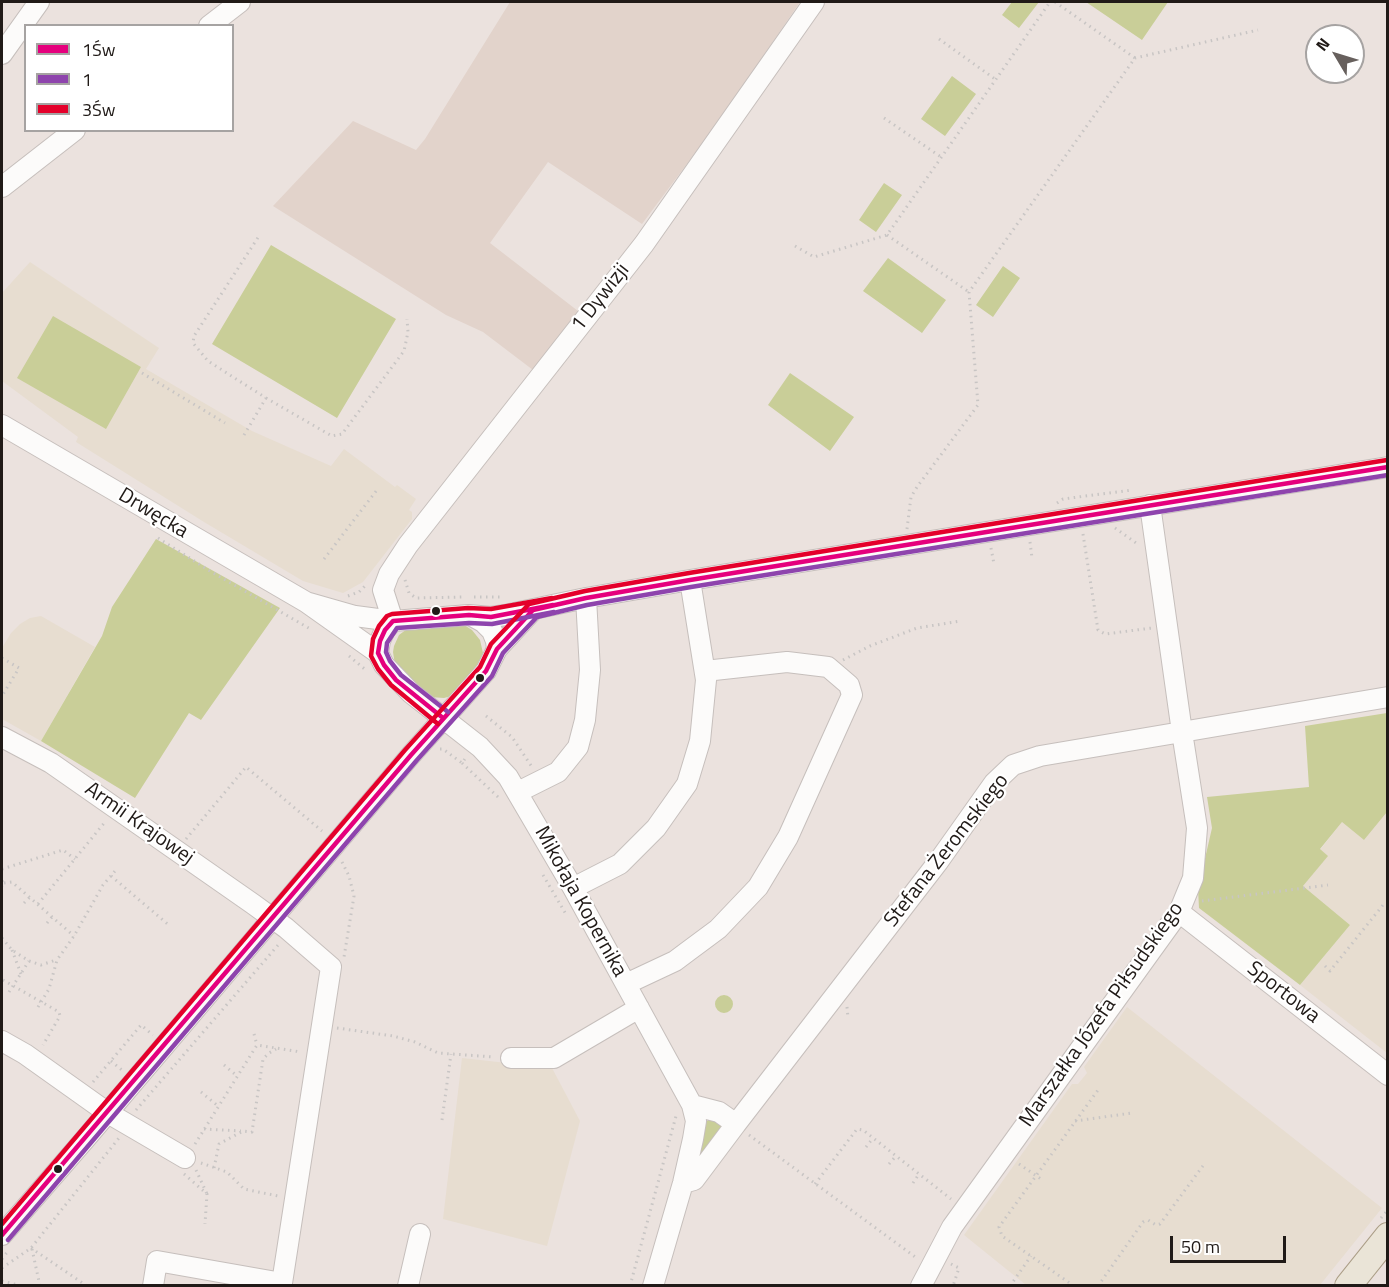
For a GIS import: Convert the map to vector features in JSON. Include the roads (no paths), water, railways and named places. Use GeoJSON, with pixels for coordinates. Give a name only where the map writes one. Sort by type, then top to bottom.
{"type":"FeatureCollection","features":[{"type":"Feature","properties":{"kind":"main road"},"geometry":{"type":"LineString","coordinates":[[1348,1286],[1388,1236]]}},
{"type":"Feature","properties":{"kind":"street"},"geometry":{"type":"LineString","coordinates":[[2,54],[39,2]]}},
{"type":"Feature","properties":{"kind":"street"},"geometry":{"type":"LineString","coordinates":[[212,24],[240,2]]}},
{"type":"Feature","properties":{"kind":"street","name":"1 Dywizji"},"geometry":{"type":"LineString","coordinates":[[355,616],[386,582],[408,545],[644,244],[814,2]]}},
{"type":"Feature","properties":{"kind":"street"},"geometry":{"type":"LineString","coordinates":[[2,187],[72,132]]}},
{"type":"Feature","properties":{"kind":"street","name":"Drwęcka"},"geometry":{"type":"LineString","coordinates":[[2,425],[306,602],[378,653]]}},
{"type":"Feature","properties":{"kind":"street"},"geometry":{"type":"LineString","coordinates":[[443,718],[396,680],[384,665],[378,653],[385,630],[393,621],[469,615],[491,617],[586,598],[1144,499],[1388,467]]}},
{"type":"Feature","properties":{"kind":"street","name":"Marszałka Józefa Piłsudskiego"},"geometry":{"type":"LineString","coordinates":[[921,1286],[952,1227],[1179,912],[1193,878],[1197,828],[1144,499]]}},
{"type":"Feature","properties":{"kind":"street"},"geometry":{"type":"LineString","coordinates":[[573,888],[620,864],[656,828],[687,784],[700,741],[706,680],[690,580]]}},
{"type":"Feature","properties":{"kind":"street"},"geometry":{"type":"LineString","coordinates":[[386,582],[393,621]]}},
{"type":"Feature","properties":{"kind":"street"},"geometry":{"type":"LineString","coordinates":[[518,792],[558,772],[578,747],[585,720],[590,669],[586,598]]}},
{"type":"Feature","properties":{"kind":"street","name":"Drwęcka"},"geometry":{"type":"LineString","coordinates":[[306,602],[355,616],[393,621]]}},
{"type":"Feature","properties":{"kind":"street"},"geometry":{"type":"LineString","coordinates":[[2,1235],[115,1122],[273,917],[486,671],[497,649],[533,610]]}},
{"type":"Feature","properties":{"kind":"street"},"geometry":{"type":"LineString","coordinates":[[469,615],[483,622],[492,631],[497,649]]}},
{"type":"Feature","properties":{"kind":"street"},"geometry":{"type":"LineString","coordinates":[[626,984],[675,961],[718,929],[758,887],[788,837],[852,695],[849,685],[828,667],[787,662],[705,671]]}},
{"type":"Feature","properties":{"kind":"street","name":"Stefana Żeromskiego"},"geometry":{"type":"LineString","coordinates":[[740,1127],[938,862],[994,783],[1013,765],[1040,756],[1388,697]]}},
{"type":"Feature","properties":{"kind":"street","name":"Mikołaja Kopernika"},"geometry":{"type":"LineString","coordinates":[[443,718],[476,744],[508,777],[518,792],[693,1105],[696,1121],[683,1183],[653,1286]]}},
{"type":"Feature","properties":{"kind":"street","name":"Armii Krajowej"},"geometry":{"type":"LineString","coordinates":[[2,736],[51,764],[273,917],[331,967],[284,1284]]}},
{"type":"Feature","properties":{"kind":"street","name":"Sportowa"},"geometry":{"type":"LineString","coordinates":[[1179,912],[1388,1075]]}},
{"type":"Feature","properties":{"kind":"street"},"geometry":{"type":"LineString","coordinates":[[511,1058],[554,1058],[639,1008]]}},
{"type":"Feature","properties":{"kind":"street"},"geometry":{"type":"LineString","coordinates":[[2,1041],[25,1054],[115,1122],[181,1163]]}},
{"type":"Feature","properties":{"kind":"street"},"geometry":{"type":"LineString","coordinates":[[683,1183],[694,1180],[740,1127],[719,1112],[693,1105]]}},
{"type":"Feature","properties":{"kind":"street"},"geometry":{"type":"LineString","coordinates":[[408,1286],[420,1234]]}},
{"type":"Feature","properties":{"kind":"street"},"geometry":{"type":"LineString","coordinates":[[153,1286],[157,1261],[284,1284]]}}]}
